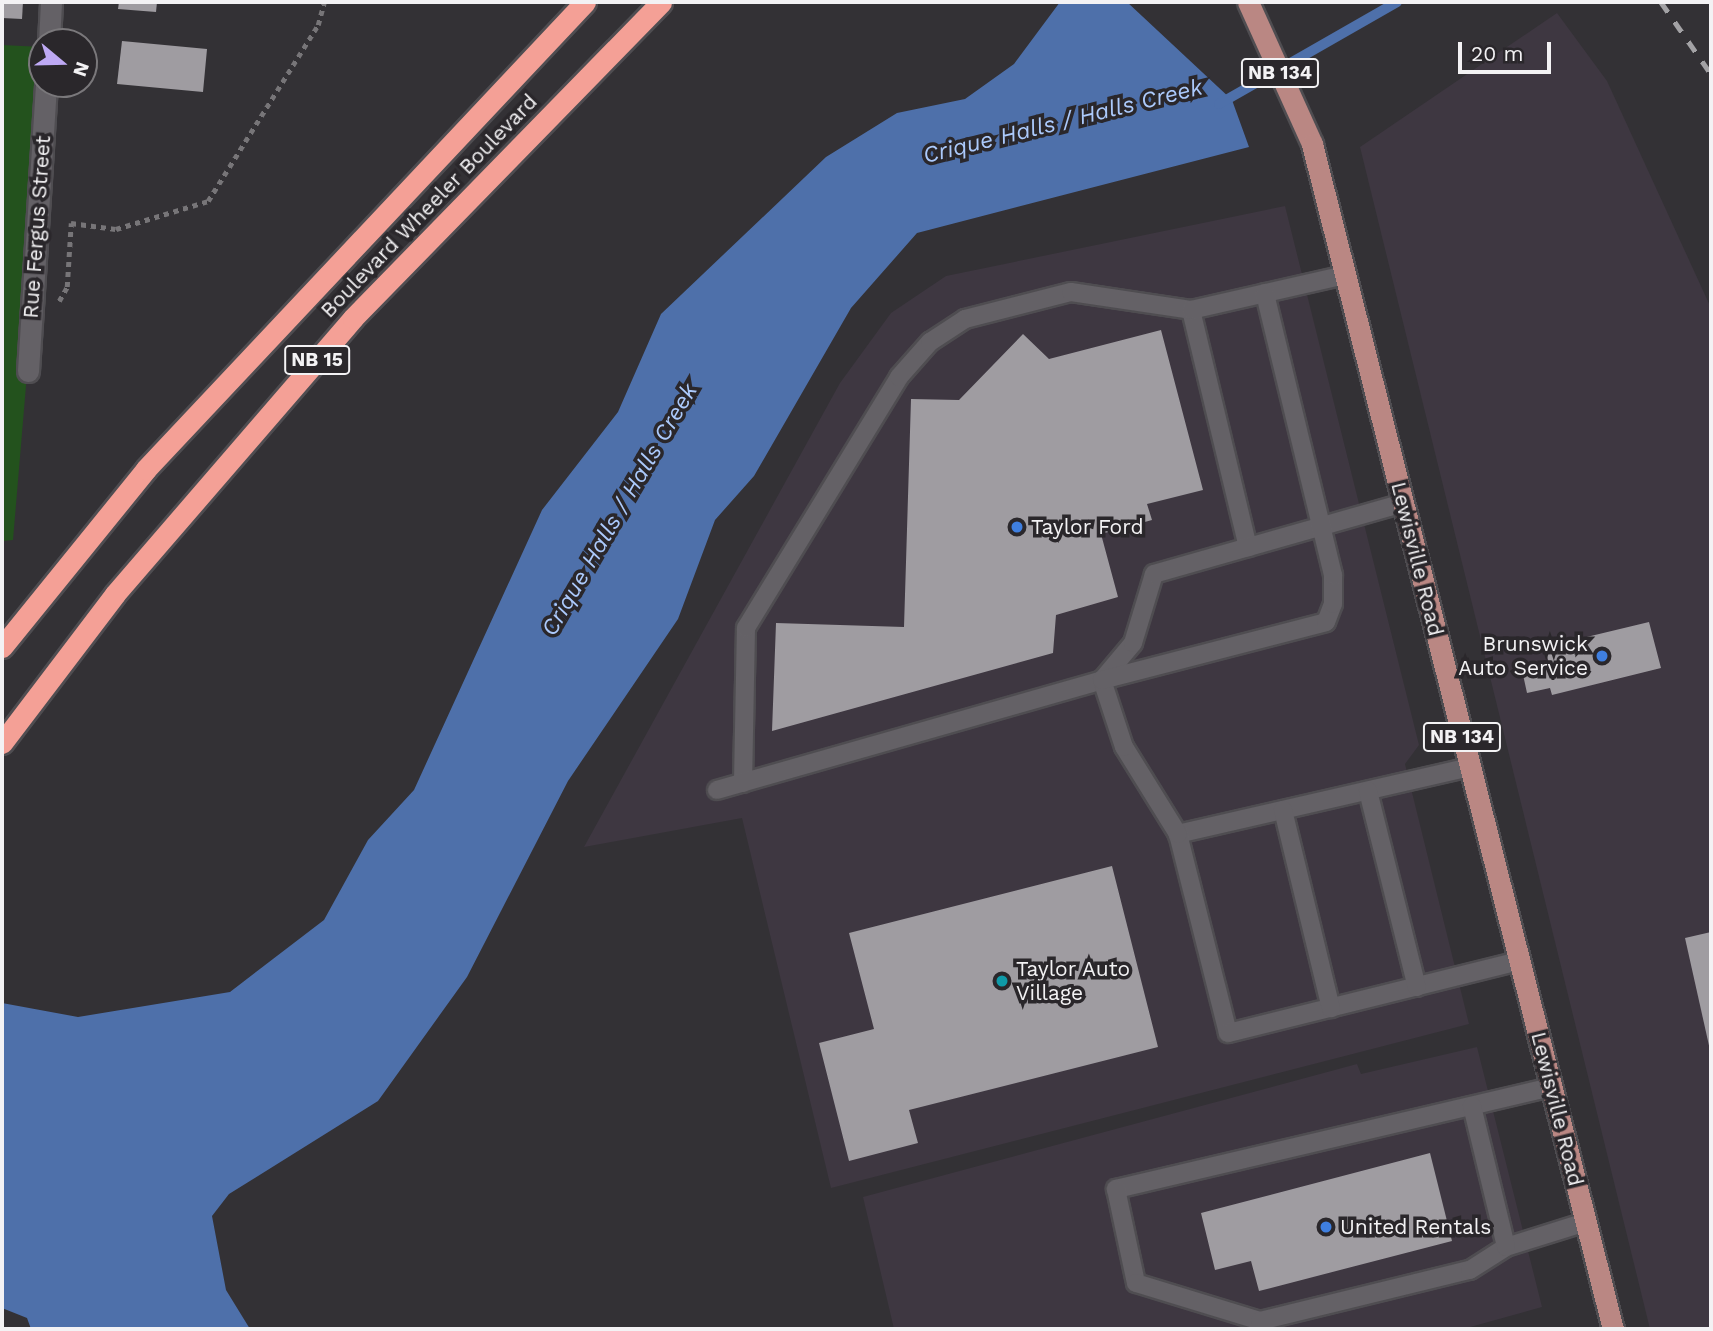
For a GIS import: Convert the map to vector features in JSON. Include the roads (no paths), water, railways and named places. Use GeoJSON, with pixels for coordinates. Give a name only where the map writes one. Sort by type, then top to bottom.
{"type":"FeatureCollection","features":[{"type":"Feature","properties":{"kind":"highway","name":"Boulevard Wheeler Boulevard"},"geometry":{"type":"LineString","coordinates":[[2,647],[146,469],[585,2]]}},
{"type":"Feature","properties":{"kind":"highway","name":"Boulevard Wheeler Boulevard"},"geometry":{"type":"LineString","coordinates":[[2,743],[115,594],[353,318],[661,2]]}},
{"type":"Feature","properties":{"kind":"main road","name":"Lewisville Road"},"geometry":{"type":"LineString","coordinates":[[1248,2],[1312,145],[1613,1329]]}},
{"type":"Feature","properties":{"kind":"street"},"geometry":{"type":"LineString","coordinates":[[50,28],[51,2]]}},
{"type":"Feature","properties":{"kind":"street","name":"Rue Fergus Street"},"geometry":{"type":"LineString","coordinates":[[28,370],[45,98]]}},
{"type":"Feature","properties":{"kind":"lane"},"geometry":{"type":"LineString","coordinates":[[743,783],[746,628],[899,377],[930,342],[965,319],[1071,292],[1191,310],[1345,275]]}},
{"type":"Feature","properties":{"kind":"lane"},"geometry":{"type":"LineString","coordinates":[[717,790],[1102,680],[1326,622],[1333,575],[1265,293]]}},
{"type":"Feature","properties":{"kind":"lane"},"geometry":{"type":"LineString","coordinates":[[1191,310],[1248,547]]}},
{"type":"Feature","properties":{"kind":"lane"},"geometry":{"type":"LineString","coordinates":[[1102,680],[1133,643],[1148,610],[1154,574],[1403,503]]}},
{"type":"Feature","properties":{"kind":"lane"},"geometry":{"type":"LineString","coordinates":[[1102,680],[1124,747],[1178,834],[1228,1034],[1519,961]]}},
{"type":"Feature","properties":{"kind":"lane"},"geometry":{"type":"LineString","coordinates":[[1178,834],[1470,767]]}},
{"type":"Feature","properties":{"kind":"lane"},"geometry":{"type":"LineString","coordinates":[[1368,791],[1417,986]]}},
{"type":"Feature","properties":{"kind":"lane"},"geometry":{"type":"LineString","coordinates":[[1283,810],[1331,1008]]}},
{"type":"Feature","properties":{"kind":"lane"},"geometry":{"type":"LineString","coordinates":[[1551,1087],[1116,1189],[1136,1283],[1260,1321],[1470,1270],[1506,1247],[1586,1222]]}},
{"type":"Feature","properties":{"kind":"lane"},"geometry":{"type":"LineString","coordinates":[[1472,1106],[1506,1247]]}},
{"type":"Feature","properties":{"kind":"water"},"geometry":{"type":"Polygon","coordinates":[[[1060,2],[1127,2],[1232,100],[1249,147],[917,233],[851,308],[754,476],[715,520],[678,619],[568,781],[467,977],[378,1101],[229,1194],[212,1216],[226,1290],[250,1329],[31,1329],[27,1318],[2,1308],[2,1003],[78,1017],[230,992],[324,920],[368,840],[414,790],[542,510],[618,412],[661,314],[826,157],[897,113],[965,99],[1014,64],[1060,2]]]}},
{"type":"Feature","properties":{"kind":"waterway","name":"Crique Halls / Halls Creek"},"geometry":{"type":"LineString","coordinates":[[1219,104],[1397,2]]}},
{"type":"Feature","properties":{"kind":"railway"},"geometry":{"type":"LineString","coordinates":[[1661,2],[1711,74]]}},
{"type":"Feature","properties":{"kind":"place","name":"Taylor Ford"},"geometry":{"type":"Point","coordinates":[1017,527]}},
{"type":"Feature","properties":{"kind":"place","name":"Brunswick Auto Service"},"geometry":{"type":"Point","coordinates":[1602,656]}},
{"type":"Feature","properties":{"kind":"place","name":"Taylor Auto Village"},"geometry":{"type":"Point","coordinates":[1002,981]}},
{"type":"Feature","properties":{"kind":"place","name":"United Rentals"},"geometry":{"type":"Point","coordinates":[1326,1227]}}]}
